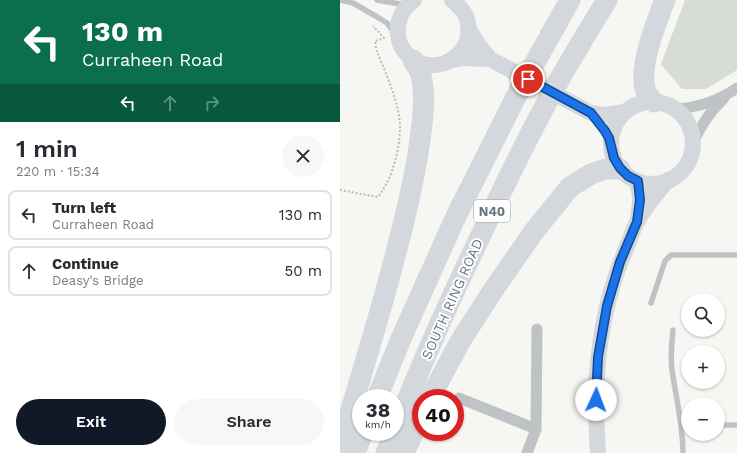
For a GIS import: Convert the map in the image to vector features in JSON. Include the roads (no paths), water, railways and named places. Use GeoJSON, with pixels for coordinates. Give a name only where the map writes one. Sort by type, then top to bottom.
{"type":"FeatureCollection","features":[{"type":"Feature","properties":{"kind":"highway","name":"N40"},"geometry":{"type":"LineString","coordinates":[[381,389],[400,341],[464,200],[519,91],[570,0]]}},
{"type":"Feature","properties":{"kind":"highway","name":"SOUTH RING ROAD"},"geometry":{"type":"LineString","coordinates":[[404,408],[436,332],[514,165],[548,101],[607,0]]}},
{"type":"Feature","properties":{"kind":"highway"},"geometry":{"type":"LineString","coordinates":[[654,102],[648,96],[645,89],[644,76],[646,56],[665,0]]}},
{"type":"Feature","properties":{"kind":"highway"},"geometry":{"type":"LineString","coordinates":[[340,446],[386,291],[414,179],[420,140],[423,87],[421,74],[413,60]]}},
{"type":"Feature","properties":{"kind":"highway"},"geometry":{"type":"LineString","coordinates":[[435,389],[461,340],[494,289],[535,230],[570,187],[593,172],[620,168]]}},
{"type":"Feature","properties":{"kind":"highway"},"geometry":{"type":"LineString","coordinates":[[404,453],[412,436]]}},
{"type":"Feature","properties":{"kind":"highway"},"geometry":{"type":"LineString","coordinates":[[355,453],[360,441]]}},
{"type":"Feature","properties":{"kind":"highway","name":"SOUTH RING ROAD"},"geometry":{"type":"LineString","coordinates":[[386,453],[391,441]]}},
{"type":"Feature","properties":{"kind":"street"},"geometry":{"type":"LineString","coordinates":[[411,3],[401,15],[398,26],[398,37],[401,46],[413,60],[422,64],[432,65],[442,64],[459,54],[468,37],[466,16],[457,2]]}},
{"type":"Feature","properties":{"kind":"street"},"geometry":{"type":"LineString","coordinates":[[468,28],[490,59],[591,113],[604,115],[625,112]]}},
{"type":"Feature","properties":{"kind":"street"},"geometry":{"type":"LineString","coordinates":[[451,60],[463,58],[490,59]]}},
{"type":"Feature","properties":{"kind":"street"},"geometry":{"type":"LineString","coordinates":[[693,143],[708,116],[727,95],[737,88]]}},
{"type":"Feature","properties":{"kind":"street"},"geometry":{"type":"LineString","coordinates":[[675,109],[702,105],[727,95]]}},
{"type":"Feature","properties":{"kind":"street"},"geometry":{"type":"LineString","coordinates":[[591,113],[609,138],[611,146],[614,158],[620,168],[628,176],[648,184],[658,183],[676,176],[688,161],[692,152],[693,143],[691,130],[684,118],[675,109],[665,104],[654,102],[634,106],[625,112],[617,122],[612,133],[611,146]]}},
{"type":"Feature","properties":{"kind":"street"},"geometry":{"type":"LineString","coordinates":[[598,453],[596,400],[597,373],[607,306],[620,262],[637,222],[656,194],[668,180]]}},
{"type":"Feature","properties":{"kind":"street"},"geometry":{"type":"LineString","coordinates":[[637,222],[640,200],[638,181]]}},
{"type":"Feature","properties":{"kind":"street"},"geometry":{"type":"LineString","coordinates":[[527,453],[536,429],[537,329]]}},
{"type":"Feature","properties":{"kind":"street"},"geometry":{"type":"LineString","coordinates":[[464,400],[536,429]]}},
{"type":"Feature","properties":{"kind":"lane"},"geometry":{"type":"LineString","coordinates":[[340,0],[353,3],[387,23],[398,37]]}},
{"type":"Feature","properties":{"kind":"lane"},"geometry":{"type":"LineString","coordinates":[[377,0],[411,3]]}},
{"type":"Feature","properties":{"kind":"lane"},"geometry":{"type":"LineString","coordinates":[[651,303],[665,262],[671,255],[737,255]]}},
{"type":"Feature","properties":{"kind":"lane"},"geometry":{"type":"LineString","coordinates":[[673,330],[671,358],[681,424]]}},
{"type":"Feature","properties":{"kind":"lane"},"geometry":{"type":"LineString","coordinates":[[725,425],[737,425]]}},
{"type":"Feature","properties":{"kind":"lane"},"geometry":{"type":"LineString","coordinates":[[682,441],[683,453]]}}]}
